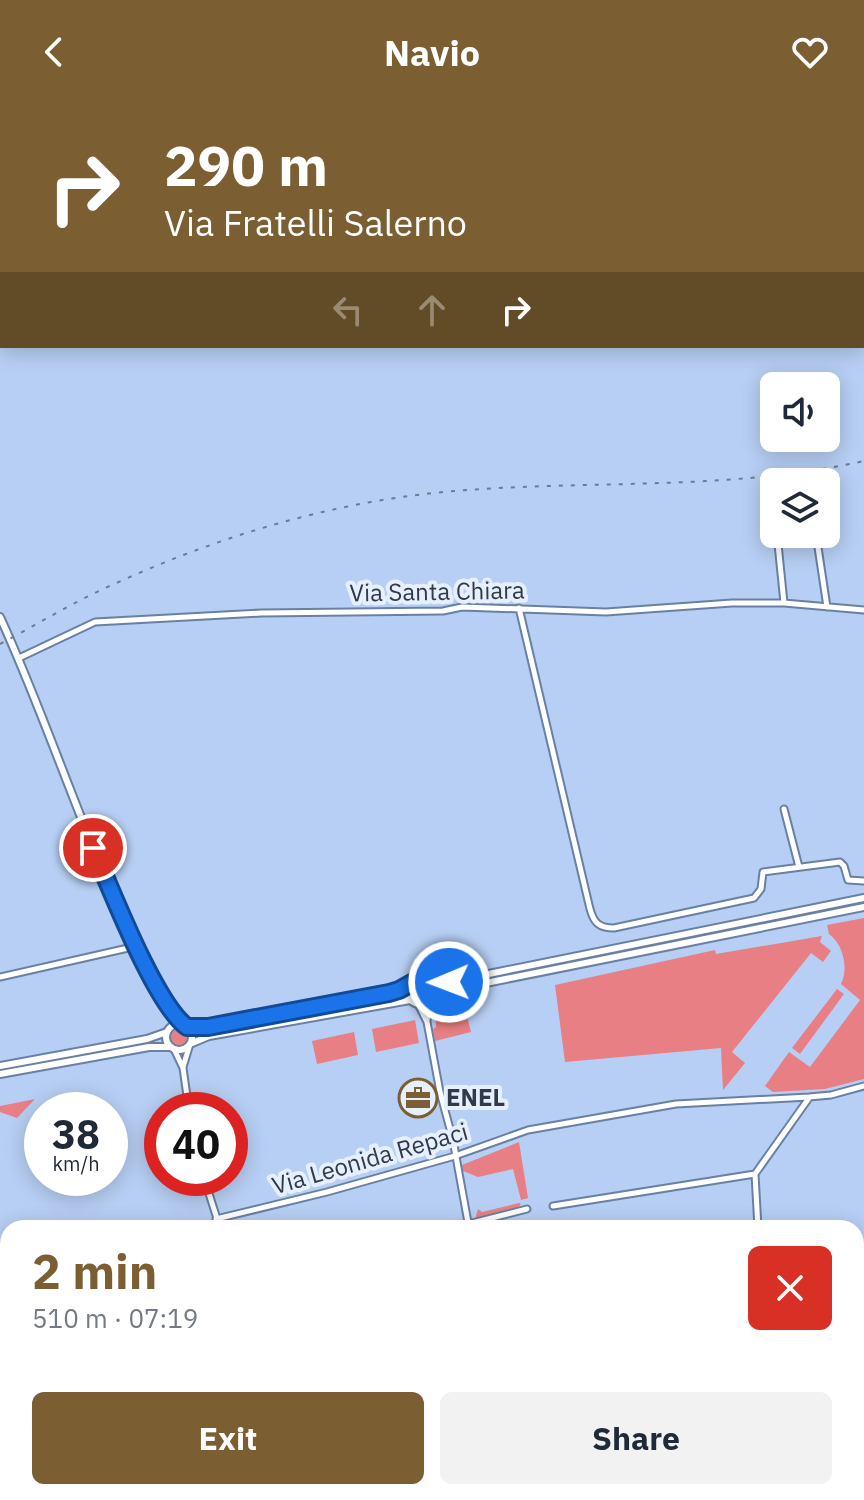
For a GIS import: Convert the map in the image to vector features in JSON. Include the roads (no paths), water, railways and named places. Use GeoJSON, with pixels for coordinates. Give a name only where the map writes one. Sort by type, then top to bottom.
{"type":"FeatureCollection","features":[{"type":"Feature","properties":{"kind":"street"},"geometry":{"type":"LineString","coordinates":[[778,548],[784,603]]}},
{"type":"Feature","properties":{"kind":"street"},"geometry":{"type":"LineString","coordinates":[[818,548],[827,607]]}},
{"type":"Feature","properties":{"kind":"street","name":"Via Santa Chiara"},"geometry":{"type":"LineString","coordinates":[[19,658],[95,622],[261,613],[443,611],[462,607],[606,612],[732,603],[784,603],[864,610]]}},
{"type":"Feature","properties":{"kind":"street"},"geometry":{"type":"LineString","coordinates":[[519,608],[594,921],[606,928],[614,928],[750,899],[761,889],[763,872],[840,862],[848,880],[864,881]]}},
{"type":"Feature","properties":{"kind":"street"},"geometry":{"type":"LineString","coordinates":[[1,621],[19,658],[93,848],[137,946],[168,1008],[192,1033],[183,1068]]}},
{"type":"Feature","properties":{"kind":"street"},"geometry":{"type":"LineString","coordinates":[[784,809],[799,867]]}},
{"type":"Feature","properties":{"kind":"street"},"geometry":{"type":"LineString","coordinates":[[0,1066],[147,1039],[176,1025],[208,1027],[294,1012],[389,993],[415,980],[449,982],[864,898]]}},
{"type":"Feature","properties":{"kind":"street"},"geometry":{"type":"LineString","coordinates":[[418,1004],[451,990],[864,907]]}},
{"type":"Feature","properties":{"kind":"street"},"geometry":{"type":"LineString","coordinates":[[0,977],[137,946]]}},
{"type":"Feature","properties":{"kind":"street"},"geometry":{"type":"LineString","coordinates":[[427,981],[432,987],[427,1022]]}},
{"type":"Feature","properties":{"kind":"street"},"geometry":{"type":"LineString","coordinates":[[409,985],[407,993],[410,1000]]}},
{"type":"Feature","properties":{"kind":"street"},"geometry":{"type":"LineString","coordinates":[[0,1074],[149,1047],[185,1049],[209,1036],[410,1000],[418,1004],[427,1022],[467,1220]]}},
{"type":"Feature","properties":{"kind":"street"},"geometry":{"type":"LineString","coordinates":[[168,1008],[167,1040],[183,1068],[186,1092]]}},
{"type":"Feature","properties":{"kind":"street","name":"Via Leonida Repaci"},"geometry":{"type":"LineString","coordinates":[[216,1219],[455,1156],[528,1130],[676,1104],[831,1095],[864,1086]]}},
{"type":"Feature","properties":{"kind":"street"},"geometry":{"type":"LineString","coordinates":[[758,1220],[755,1174],[809,1097]]}},
{"type":"Feature","properties":{"kind":"street"},"geometry":{"type":"LineString","coordinates":[[553,1206],[755,1174]]}},
{"type":"Feature","properties":{"kind":"street"},"geometry":{"type":"LineString","coordinates":[[209,1196],[216,1219]]}},
{"type":"Feature","properties":{"kind":"street"},"geometry":{"type":"LineString","coordinates":[[489,1220],[527,1209]]}},
{"type":"Feature","properties":{"kind":"railway"},"geometry":{"type":"LineString","coordinates":[[0,644],[101,590],[184,555],[268,526],[354,505],[496,488],[759,477],[864,461]]}},
{"type":"Feature","properties":{"kind":"place","name":"ENEL"},"geometry":{"type":"Point","coordinates":[418,1098]}}]}
